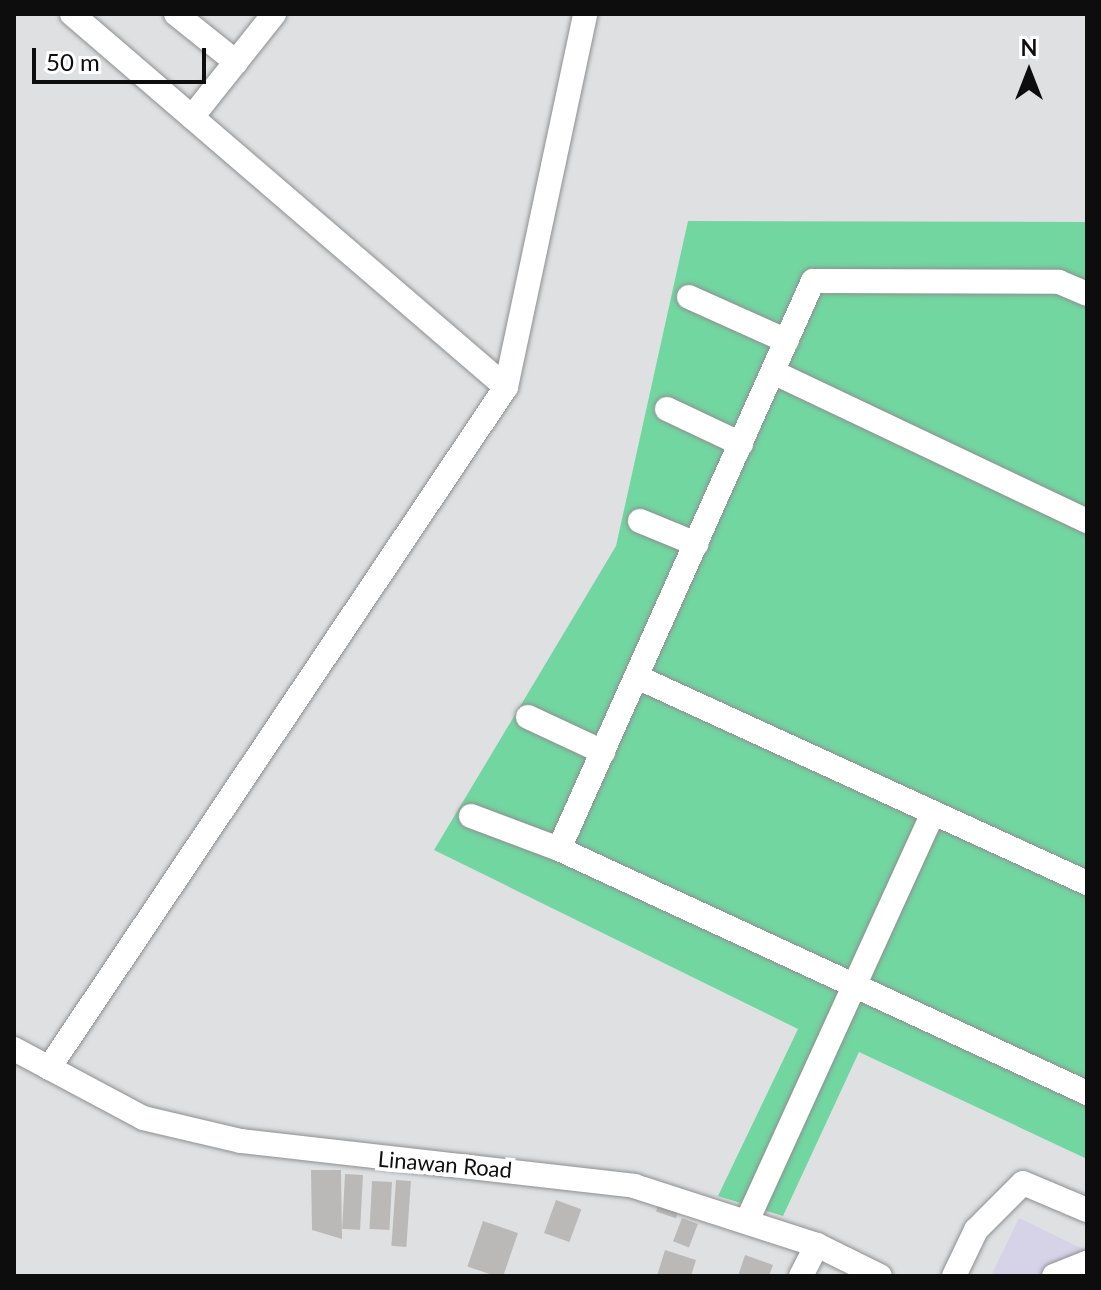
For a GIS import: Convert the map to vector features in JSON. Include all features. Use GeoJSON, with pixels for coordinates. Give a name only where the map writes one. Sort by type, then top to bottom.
{"type":"FeatureCollection","features":[{"type":"Feature","properties":{"kind":"street"},"geometry":{"type":"LineString","coordinates":[[72,14],[506,387]]}},
{"type":"Feature","properties":{"kind":"street"},"geometry":{"type":"LineString","coordinates":[[176,14],[236,62]]}},
{"type":"Feature","properties":{"kind":"street"},"geometry":{"type":"LineString","coordinates":[[192,117],[274,14]]}},
{"type":"Feature","properties":{"kind":"street"},"geometry":{"type":"LineString","coordinates":[[49,1068],[506,387],[585,14]]}},
{"type":"Feature","properties":{"kind":"street"},"geometry":{"type":"LineString","coordinates":[[559,849],[813,281],[1059,282],[1087,294]]}},
{"type":"Feature","properties":{"kind":"street"},"geometry":{"type":"LineString","coordinates":[[689,297],[787,341]]}},
{"type":"Feature","properties":{"kind":"street"},"geometry":{"type":"LineString","coordinates":[[773,372],[1087,521]]}},
{"type":"Feature","properties":{"kind":"street"},"geometry":{"type":"LineString","coordinates":[[667,409],[741,444]]}},
{"type":"Feature","properties":{"kind":"street"},"geometry":{"type":"LineString","coordinates":[[640,521],[696,544]]}},
{"type":"Feature","properties":{"kind":"street"},"geometry":{"type":"LineString","coordinates":[[637,677],[1087,883]]}},
{"type":"Feature","properties":{"kind":"street"},"geometry":{"type":"LineString","coordinates":[[528,717],[603,752]]}},
{"type":"Feature","properties":{"kind":"street"},"geometry":{"type":"LineString","coordinates":[[747,1221],[851,984],[933,812]]}},
{"type":"Feature","properties":{"kind":"street"},"geometry":{"type":"LineString","coordinates":[[471,816],[559,849],[1087,1093]]}},
{"type":"Feature","properties":{"kind":"street","name":"Linawan Road"},"geometry":{"type":"LineString","coordinates":[[14,1049],[143,1118],[241,1141],[634,1186],[817,1245],[880,1276]]}},
{"type":"Feature","properties":{"kind":"street"},"geometry":{"type":"LineString","coordinates":[[954,1276],[976,1230],[1023,1183],[1087,1210]]}},
{"type":"Feature","properties":{"kind":"street"},"geometry":{"type":"LineString","coordinates":[[801,1276],[817,1245]]}},
{"type":"Feature","properties":{"kind":"street"},"geometry":{"type":"LineString","coordinates":[[1054,1276],[1087,1263]]}},
{"type":"Feature","properties":{"kind":"shaded area"},"geometry":{"type":"Polygon","coordinates":[[[1019,1218],[1087,1251],[1087,1276],[991,1276],[1019,1218]]]}},
{"type":"Feature","properties":{"kind":"green space"},"geometry":{"type":"Polygon","coordinates":[[[688,221],[1087,222],[1087,1159],[859,1052],[783,1216],[718,1196],[798,1029],[434,850],[616,546],[688,221]]]}},
{"type":"Feature","properties":{"kind":"building"},"geometry":{"type":"Polygon","coordinates":[[[311,1170],[341,1170],[342,1239],[312,1230],[311,1170]]]}},
{"type":"Feature","properties":{"kind":"building"},"geometry":{"type":"Polygon","coordinates":[[[345,1174],[363,1175],[360,1230],[342,1229],[345,1174]]]}},
{"type":"Feature","properties":{"kind":"building"},"geometry":{"type":"Polygon","coordinates":[[[396,1180],[411,1181],[406,1247],[391,1246],[396,1180]]]}},
{"type":"Feature","properties":{"kind":"building"},"geometry":{"type":"Polygon","coordinates":[[[372,1181],[392,1182],[389,1230],[369,1229],[372,1181]]]}},
{"type":"Feature","properties":{"kind":"building"},"geometry":{"type":"Polygon","coordinates":[[[556,1200],[581,1209],[569,1242],[544,1233],[556,1200]]]}},
{"type":"Feature","properties":{"kind":"building"},"geometry":{"type":"Polygon","coordinates":[[[659,1203],[679,1210],[676,1218],[656,1212],[659,1203]]]}},
{"type":"Feature","properties":{"kind":"building"},"geometry":{"type":"Polygon","coordinates":[[[682,1218],[698,1224],[689,1247],[673,1241],[682,1218]]]}},
{"type":"Feature","properties":{"kind":"building"},"geometry":{"type":"Polygon","coordinates":[[[483,1221],[518,1233],[503,1276],[467,1266],[483,1221]]]}},
{"type":"Feature","properties":{"kind":"building"},"geometry":{"type":"Polygon","coordinates":[[[665,1250],[696,1260],[691,1276],[657,1276],[665,1250]]]}},
{"type":"Feature","properties":{"kind":"building"},"geometry":{"type":"Polygon","coordinates":[[[745,1255],[773,1265],[769,1276],[738,1276],[745,1255]]]}}]}
